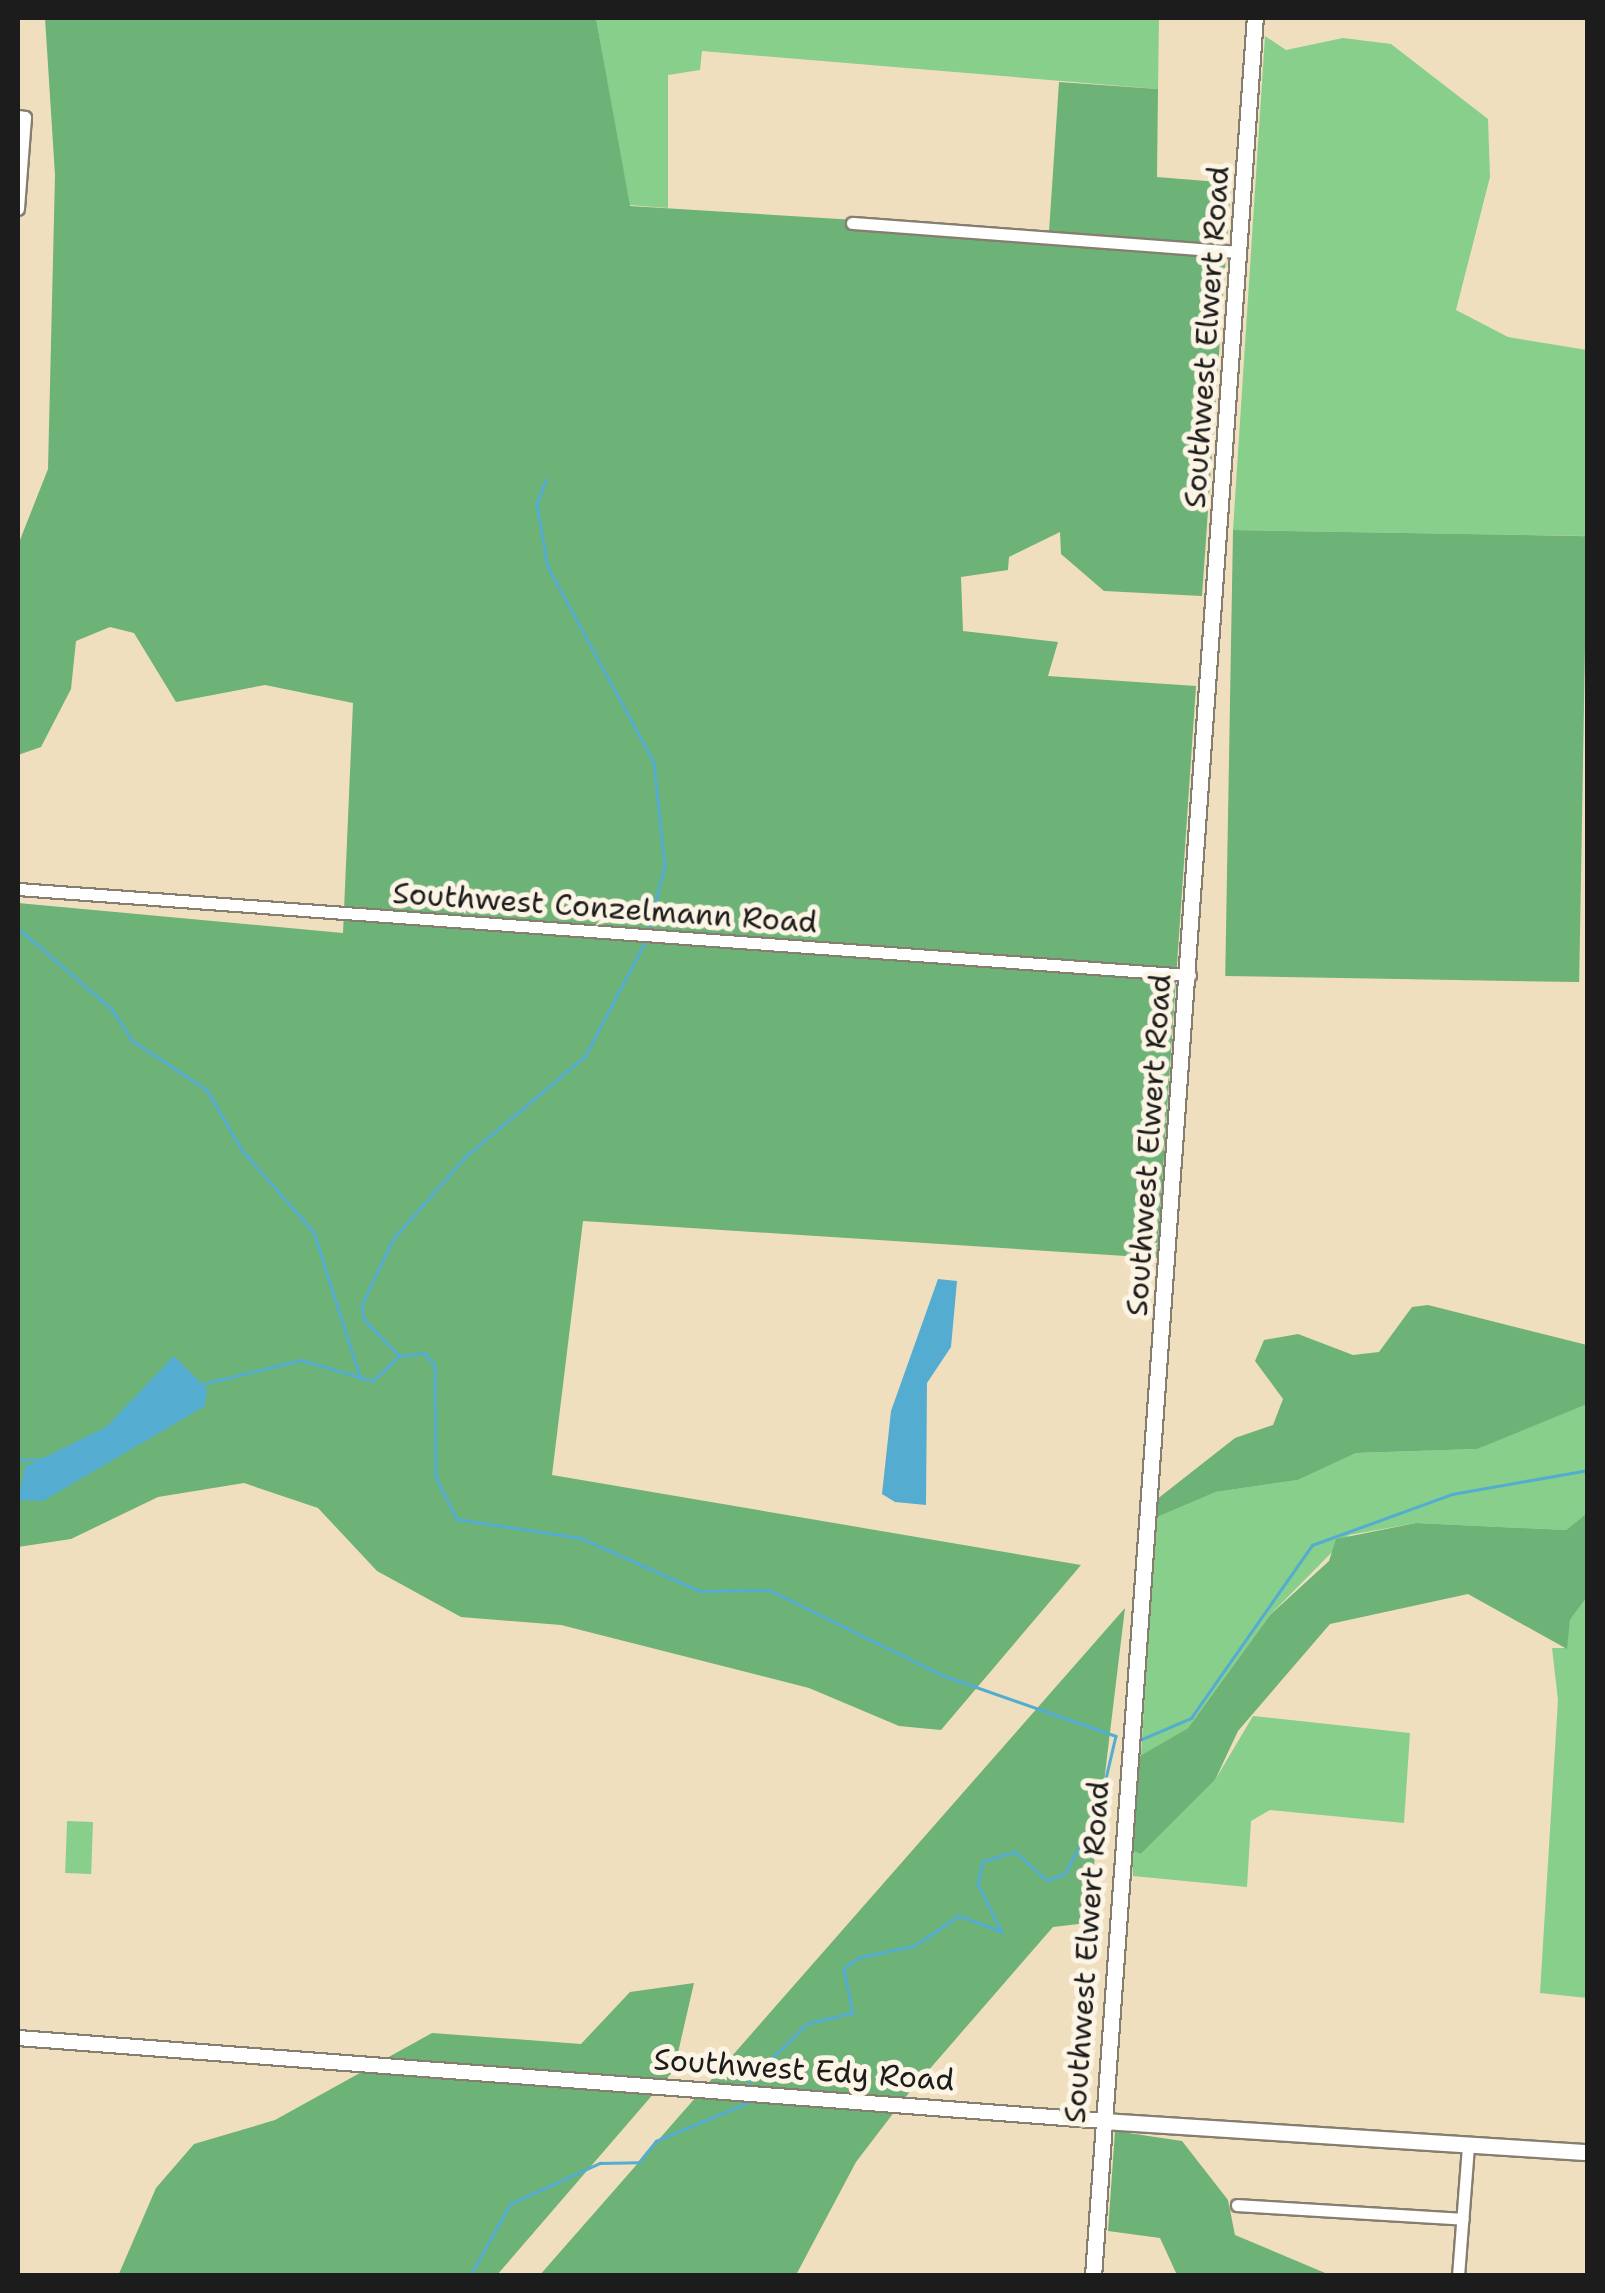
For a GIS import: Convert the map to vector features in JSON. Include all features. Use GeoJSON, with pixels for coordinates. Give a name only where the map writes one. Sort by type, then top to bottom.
{"type":"FeatureCollection","features":[{"type":"Feature","properties":{"kind":"main road","name":"Southwest Elwert Road"},"geometry":{"type":"LineString","coordinates":[[1093,2276],[1190,976],[1256,18]]}},
{"type":"Feature","properties":{"kind":"main road","name":"Southwest Edy Road"},"geometry":{"type":"LineString","coordinates":[[1103,2120],[1588,2152]]}},
{"type":"Feature","properties":{"kind":"street"},"geometry":{"type":"LineString","coordinates":[[18,116],[25,118],[18,208]]}},
{"type":"Feature","properties":{"kind":"street"},"geometry":{"type":"LineString","coordinates":[[852,223],[1240,252]]}},
{"type":"Feature","properties":{"kind":"street","name":"Southwest Conzelmann Road"},"geometry":{"type":"LineString","coordinates":[[18,889],[1190,976]]}},
{"type":"Feature","properties":{"kind":"street","name":"Southwest Edy Road"},"geometry":{"type":"LineString","coordinates":[[18,2038],[1103,2120]]}},
{"type":"Feature","properties":{"kind":"street"},"geometry":{"type":"LineString","coordinates":[[1458,2276],[1468,2145]]}},
{"type":"Feature","properties":{"kind":"street"},"geometry":{"type":"LineString","coordinates":[[1237,2205],[1462,2219]]}},
{"type":"Feature","properties":{"kind":"green space"},"geometry":{"type":"Polygon","coordinates":[[[45,18],[596,18],[630,206],[1049,232],[1059,82],[1158,89],[1157,177],[1231,183],[1202,596],[1104,591],[1061,554],[1060,532],[1009,557],[1008,570],[961,577],[963,631],[1058,642],[1048,676],[1196,686],[1157,1258],[583,1221],[552,1475],[1081,1565],[941,1730],[899,1726],[809,1688],[561,1625],[461,1617],[377,1571],[318,1508],[244,1483],[158,1497],[71,1539],[18,1547],[18,903],[343,933],[353,703],[265,685],[176,702],[134,633],[110,627],[76,641],[71,689],[41,747],[18,755],[18,545],[48,469],[55,175],[45,18]]]}},
{"type":"Feature","properties":{"kind":"green space"},"geometry":{"type":"Polygon","coordinates":[[[596,18],[1159,18],[1158,89],[702,51],[700,70],[668,75],[668,208],[629,205],[596,18]]]}},
{"type":"Feature","properties":{"kind":"green space"},"geometry":{"type":"Polygon","coordinates":[[[1265,36],[1286,50],[1343,38],[1391,44],[1488,119],[1490,177],[1456,310],[1508,337],[1587,350],[1587,536],[1233,530],[1265,36]]]}},
{"type":"Feature","properties":{"kind":"green space"},"geometry":{"type":"Polygon","coordinates":[[[1233,530],[1587,536],[1579,982],[1225,976],[1233,530]]]}},
{"type":"Feature","properties":{"kind":"green space"},"geometry":{"type":"Polygon","coordinates":[[[1428,1305],[1587,1345],[1587,1404],[1477,1449],[1356,1453],[1298,1480],[1216,1492],[1155,1518],[1156,1500],[1235,1438],[1273,1425],[1283,1399],[1255,1361],[1264,1340],[1298,1334],[1353,1355],[1379,1352],[1412,1307],[1428,1305]]]}},
{"type":"Feature","properties":{"kind":"green space"},"geometry":{"type":"Polygon","coordinates":[[[1573,1404],[1587,1404],[1587,1513],[1566,1530],[1416,1523],[1349,1535],[1270,1615],[1188,1728],[1141,1756],[1155,1518],[1216,1492],[1298,1480],[1356,1453],[1477,1449],[1573,1404]]]}},
{"type":"Feature","properties":{"kind":"green space"},"geometry":{"type":"Polygon","coordinates":[[[1587,1513],[1587,1597],[1570,1620],[1567,1649],[1468,1594],[1330,1624],[1238,1731],[1215,1780],[1141,1854],[1131,1850],[1140,1756],[1188,1728],[1270,1615],[1329,1561],[1336,1539],[1416,1523],[1566,1530],[1587,1513]]]}},
{"type":"Feature","properties":{"kind":"green space"},"geometry":{"type":"Polygon","coordinates":[[[1587,1597],[1587,1998],[1540,1993],[1558,1700],[1552,1648],[1566,1648],[1570,1620],[1587,1597]]]}},
{"type":"Feature","properties":{"kind":"green space"},"geometry":{"type":"Polygon","coordinates":[[[1125,1608],[1087,1923],[1053,1927],[908,2094],[856,2162],[796,2275],[539,2276],[1125,1608]]]}},
{"type":"Feature","properties":{"kind":"green space"},"geometry":{"type":"Polygon","coordinates":[[[1253,1716],[1410,1733],[1404,1823],[1270,1810],[1251,1821],[1247,1887],[1133,1876],[1131,1850],[1141,1854],[1215,1780],[1253,1716]]]}},
{"type":"Feature","properties":{"kind":"green space"},"geometry":{"type":"Polygon","coordinates":[[[67,1821],[93,1822],[91,1874],[65,1873],[67,1821]]]}},
{"type":"Feature","properties":{"kind":"green space"},"geometry":{"type":"Polygon","coordinates":[[[694,1983],[674,2070],[497,2275],[118,2276],[156,2188],[194,2144],[275,2120],[432,2033],[581,2044],[630,1992],[694,1983]]]}},
{"type":"Feature","properties":{"kind":"green space"},"geometry":{"type":"Polygon","coordinates":[[[1115,2131],[1182,2141],[1228,2200],[1235,2235],[1330,2275],[1177,2275],[1160,2238],[1108,2231],[1115,2131]]]}},
{"type":"Feature","properties":{"kind":"water"},"geometry":{"type":"Polygon","coordinates":[[[938,1279],[957,1281],[951,1347],[927,1383],[926,1505],[895,1502],[882,1494],[891,1411],[938,1279]]]}},
{"type":"Feature","properties":{"kind":"water"},"geometry":{"type":"Polygon","coordinates":[[[174,1356],[207,1389],[205,1406],[43,1501],[18,1500],[25,1467],[106,1427],[174,1356]]]}},
{"type":"Feature","properties":{"kind":"waterway"},"geometry":{"type":"LineString","coordinates":[[546,480],[537,505],[548,567],[654,762],[665,866],[648,932]]}},
{"type":"Feature","properties":{"kind":"waterway"},"geometry":{"type":"LineString","coordinates":[[18,928],[112,1009],[133,1041],[207,1090],[242,1150],[314,1232],[361,1379]]}},
{"type":"Feature","properties":{"kind":"waterway"},"geometry":{"type":"LineString","coordinates":[[398,1355],[363,1319],[362,1304],[393,1239],[466,1156],[585,1056],[646,940]]}},
{"type":"Feature","properties":{"kind":"waterway"},"geometry":{"type":"LineString","coordinates":[[198,1385],[301,1360],[373,1381],[399,1356],[424,1353],[435,1365],[436,1477],[457,1519],[581,1538],[700,1591],[770,1590],[942,1675],[1116,1736],[1098,1813],[1065,1874],[1047,1881],[1015,1852],[983,1862],[978,1884],[1002,1932],[959,1916],[915,1946],[859,1958],[844,1969],[853,2013],[807,2024],[750,2081]]}},
{"type":"Feature","properties":{"kind":"waterway"},"geometry":{"type":"LineString","coordinates":[[18,1460],[51,1459]]}},
{"type":"Feature","properties":{"kind":"waterway"},"geometry":{"type":"LineString","coordinates":[[1140,1740],[1191,1718],[1312,1545],[1452,1494],[1588,1470]]}},
{"type":"Feature","properties":{"kind":"waterway"},"geometry":{"type":"LineString","coordinates":[[470,2276],[510,2204],[600,2163],[639,2162],[656,2141],[747,2103]]}}]}
